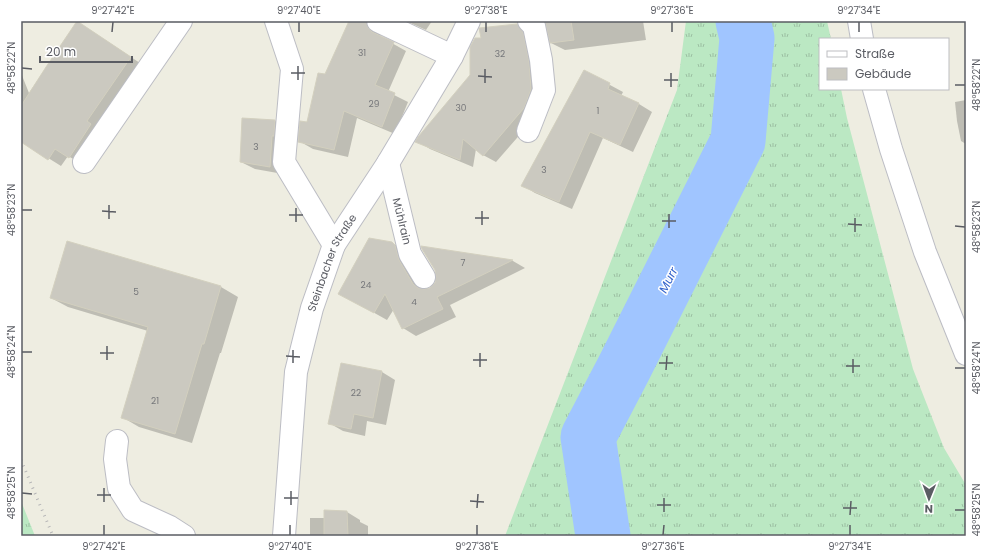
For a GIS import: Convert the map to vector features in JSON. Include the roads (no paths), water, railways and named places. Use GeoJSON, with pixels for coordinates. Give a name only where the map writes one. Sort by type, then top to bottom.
{"type":"FeatureCollection","features":[{"type":"Feature","properties":{"kind":"street"},"geometry":{"type":"LineString","coordinates":[[84,162],[180,21]]}},
{"type":"Feature","properties":{"kind":"street"},"geometry":{"type":"LineString","coordinates":[[276,21],[292,69],[284,162],[334,245]]}},
{"type":"Feature","properties":{"kind":"street"},"geometry":{"type":"LineString","coordinates":[[378,21],[452,56]]}},
{"type":"Feature","properties":{"kind":"street","name":"Steinbacher Straße"},"geometry":{"type":"LineString","coordinates":[[284,536],[296,372],[312,308],[334,245],[388,163],[452,56],[469,21]]}},
{"type":"Feature","properties":{"kind":"street"},"geometry":{"type":"LineString","coordinates":[[528,131],[544,90],[536,33],[534,26],[529,21]]}},
{"type":"Feature","properties":{"kind":"street"},"geometry":{"type":"LineString","coordinates":[[858,21],[862,38]]}},
{"type":"Feature","properties":{"kind":"street"},"geometry":{"type":"LineString","coordinates":[[874,90],[891,149],[925,252],[966,354]]}},
{"type":"Feature","properties":{"kind":"street","name":"Mühlrain"},"geometry":{"type":"LineString","coordinates":[[388,163],[410,254],[424,277]]}},
{"type":"Feature","properties":{"kind":"street"},"geometry":{"type":"LineString","coordinates":[[117,442],[115,459],[120,488],[133,510],[170,527],[184,536]]}},
{"type":"Feature","properties":{"kind":"waterway","name":"Murr"},"geometry":{"type":"LineString","coordinates":[[603,536],[588,437],[738,141],[747,38],[743,21]]}},
{"type":"Feature","properties":{"kind":"railway"},"geometry":{"type":"LineString","coordinates":[[21,460],[53,536]]}}]}
